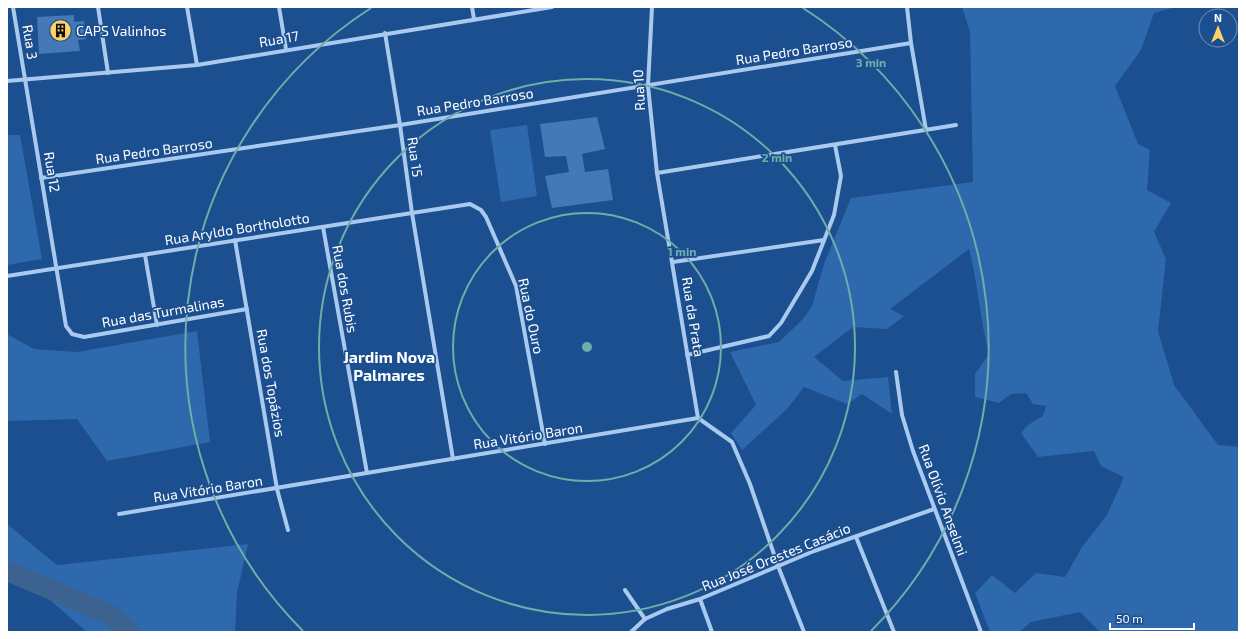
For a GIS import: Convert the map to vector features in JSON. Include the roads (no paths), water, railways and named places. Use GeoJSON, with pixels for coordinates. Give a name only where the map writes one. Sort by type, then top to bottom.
{"type":"FeatureCollection","features":[{"type":"Feature","properties":{"kind":"street","name":"Rua 3"},"geometry":{"type":"LineString","coordinates":[[13,7],[24,80]]}},
{"type":"Feature","properties":{"kind":"street"},"geometry":{"type":"LineString","coordinates":[[98,7],[108,73]]}},
{"type":"Feature","properties":{"kind":"street"},"geometry":{"type":"LineString","coordinates":[[187,7],[197,65]]}},
{"type":"Feature","properties":{"kind":"street"},"geometry":{"type":"LineString","coordinates":[[279,7],[286,49]]}},
{"type":"Feature","properties":{"kind":"street"},"geometry":{"type":"LineString","coordinates":[[472,7],[474,19]]}},
{"type":"Feature","properties":{"kind":"street","name":"Rua 17"},"geometry":{"type":"LineString","coordinates":[[7,81],[197,65],[286,49],[552,7]]}},
{"type":"Feature","properties":{"kind":"street","name":"Rua 10"},"geometry":{"type":"LineString","coordinates":[[652,7],[648,86],[657,173]]}},
{"type":"Feature","properties":{"kind":"street"},"geometry":{"type":"LineString","coordinates":[[907,7],[911,43],[926,130]]}},
{"type":"Feature","properties":{"kind":"street","name":"Rua 15"},"geometry":{"type":"LineString","coordinates":[[385,33],[412,212],[453,459]]}},
{"type":"Feature","properties":{"kind":"street","name":"Rua Pedro Barroso"},"geometry":{"type":"LineString","coordinates":[[41,178],[400,126],[911,43]]}},
{"type":"Feature","properties":{"kind":"street","name":"Rua 12"},"geometry":{"type":"LineString","coordinates":[[24,80],[58,268],[66,326],[72,334],[84,337]]}},
{"type":"Feature","properties":{"kind":"street"},"geometry":{"type":"LineString","coordinates":[[657,173],[956,126]]}},
{"type":"Feature","properties":{"kind":"street"},"geometry":{"type":"LineString","coordinates":[[687,355],[768,336],[781,324],[812,271],[834,215],[840,190],[841,176],[835,145]]}},
{"type":"Feature","properties":{"kind":"street","name":"Rua da Prata"},"geometry":{"type":"LineString","coordinates":[[657,173],[698,418]]}},
{"type":"Feature","properties":{"kind":"street","name":"Rua Aryldo Bortholotto"},"geometry":{"type":"LineString","coordinates":[[7,276],[470,204]]}},
{"type":"Feature","properties":{"kind":"street","name":"Rua do Ouro"},"geometry":{"type":"LineString","coordinates":[[470,204],[482,210],[486,217],[516,286],[545,444]]}},
{"type":"Feature","properties":{"kind":"street","name":"Rua dos Rubis"},"geometry":{"type":"LineString","coordinates":[[323,227],[367,473]]}},
{"type":"Feature","properties":{"kind":"street","name":"Rua dos Topázios"},"geometry":{"type":"LineString","coordinates":[[235,240],[277,489],[288,530]]}},
{"type":"Feature","properties":{"kind":"street"},"geometry":{"type":"LineString","coordinates":[[673,262],[824,240]]}},
{"type":"Feature","properties":{"kind":"street"},"geometry":{"type":"LineString","coordinates":[[145,255],[157,325]]}},
{"type":"Feature","properties":{"kind":"street","name":"Rua das Turmalinas"},"geometry":{"type":"LineString","coordinates":[[84,337],[247,309]]}},
{"type":"Feature","properties":{"kind":"street","name":"Rua Olívio Anselmi"},"geometry":{"type":"LineString","coordinates":[[896,372],[902,415],[934,509],[981,632]]}},
{"type":"Feature","properties":{"kind":"street"},"geometry":{"type":"LineString","coordinates":[[698,418],[732,442],[750,484],[778,566],[804,632]]}},
{"type":"Feature","properties":{"kind":"street","name":"Rua Vitório Baron"},"geometry":{"type":"LineString","coordinates":[[119,514],[698,418]]}},
{"type":"Feature","properties":{"kind":"street","name":"Rua José Orestes Casácio"},"geometry":{"type":"LineString","coordinates":[[630,632],[644,619],[700,599],[814,551],[934,509]]}},
{"type":"Feature","properties":{"kind":"street"},"geometry":{"type":"LineString","coordinates":[[856,537],[894,632]]}},
{"type":"Feature","properties":{"kind":"street"},"geometry":{"type":"LineString","coordinates":[[625,590],[644,619]]}},
{"type":"Feature","properties":{"kind":"street"},"geometry":{"type":"LineString","coordinates":[[700,599],[712,632]]}},
{"type":"Feature","properties":{"kind":"waterway"},"geometry":{"type":"LineString","coordinates":[[7,571],[111,615],[129,632]]}},
{"type":"Feature","properties":{"kind":"place","name":"CAPS Valinhos"},"geometry":{"type":"Point","coordinates":[61,31]}},
{"type":"Feature","properties":{"kind":"district","name":"Jardim Nova Palmares"},"geometry":{"type":"Point","coordinates":[389,366]}}]}
